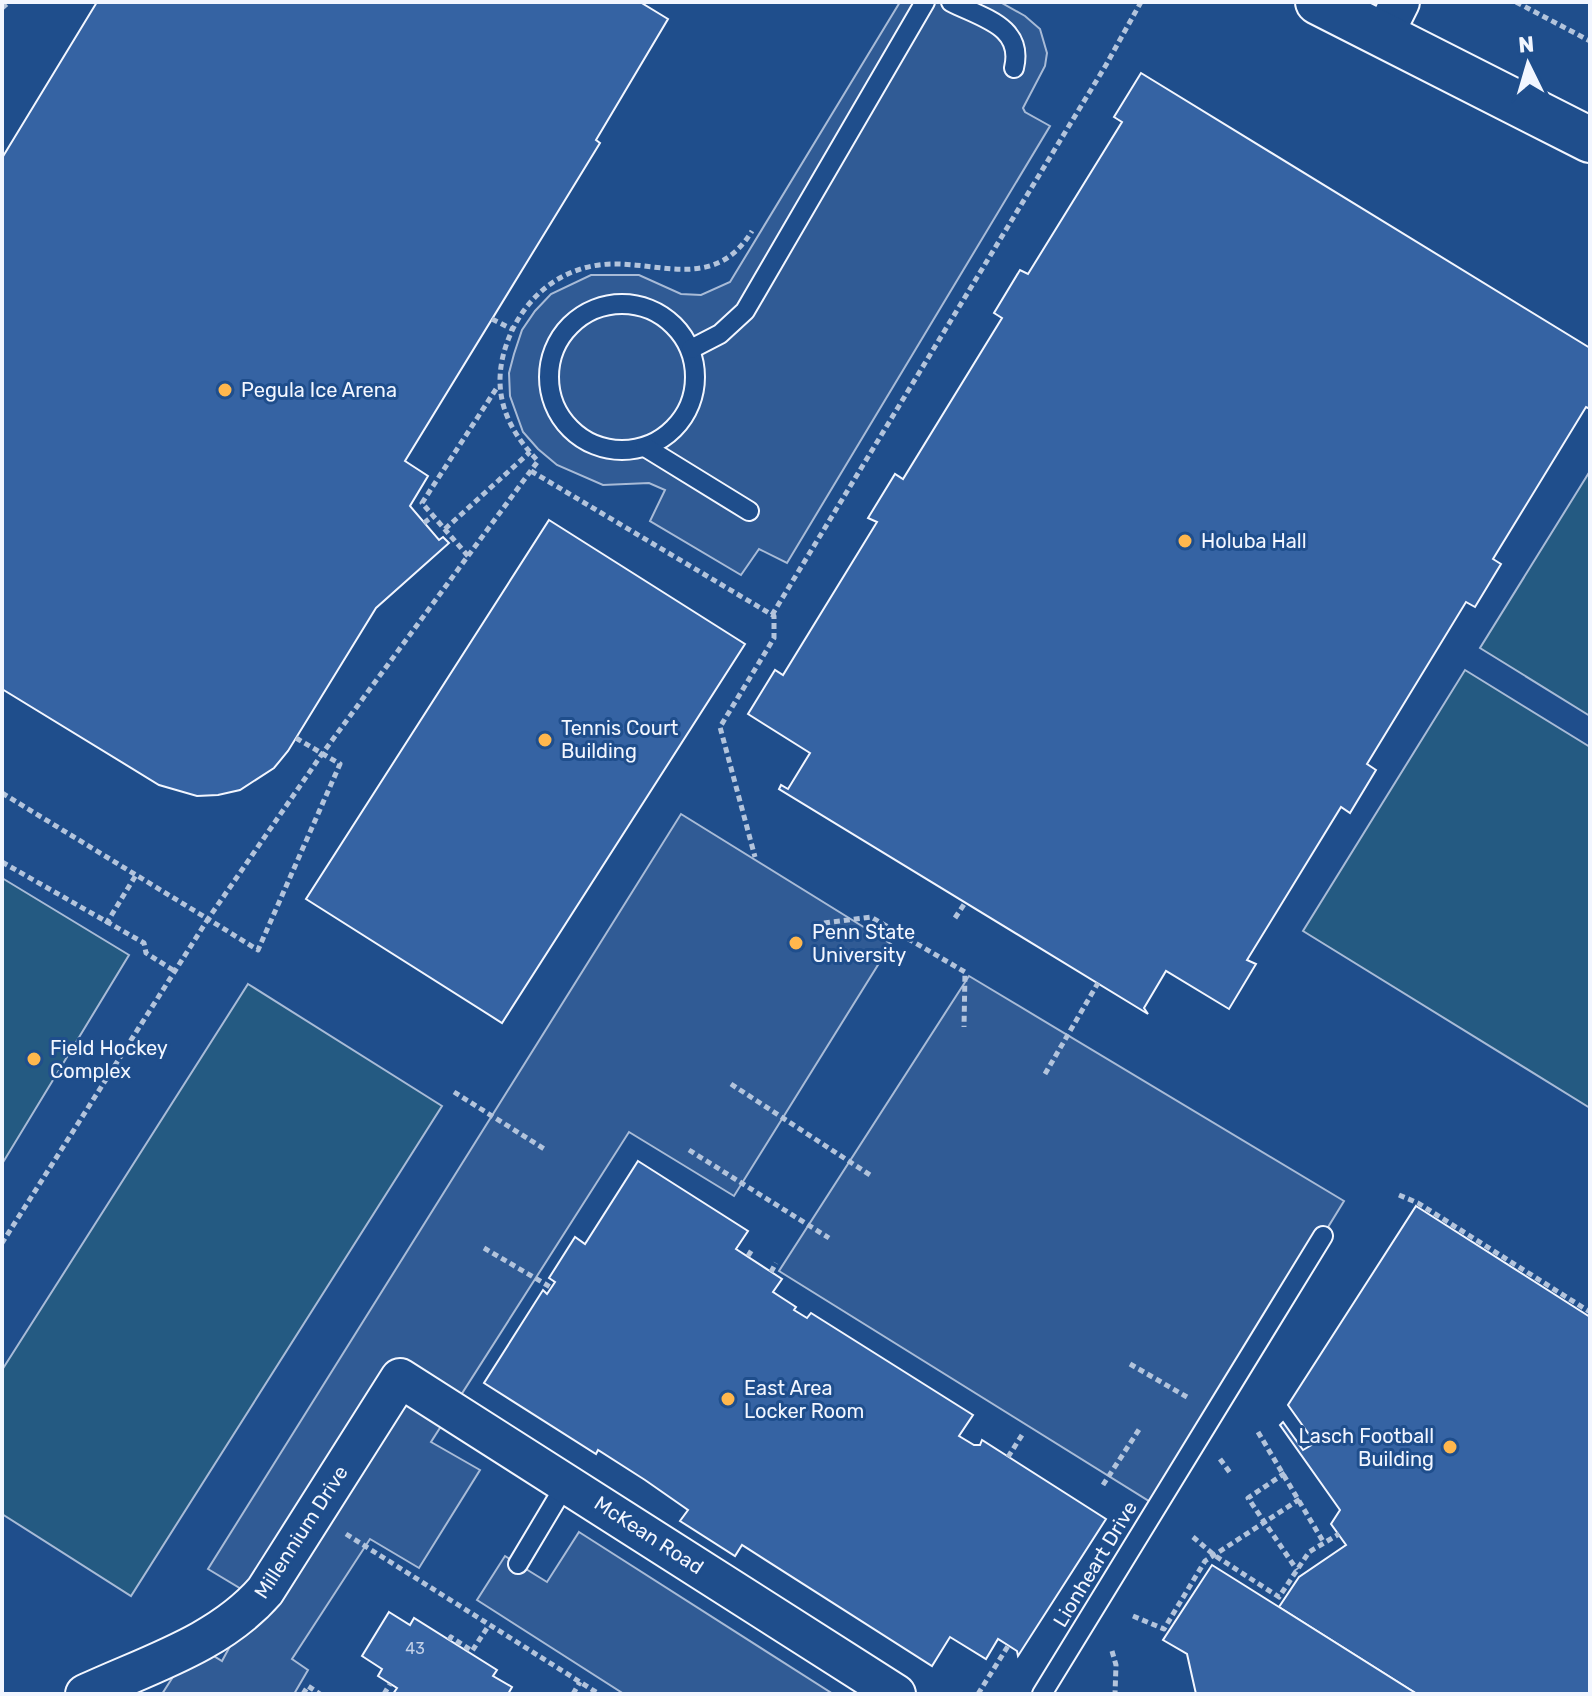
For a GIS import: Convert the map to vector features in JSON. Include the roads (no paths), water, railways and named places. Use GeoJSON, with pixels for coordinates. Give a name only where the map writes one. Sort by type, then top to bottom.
{"type":"FeatureCollection","features":[{"type":"Feature","properties":{"kind":"main road"},"geometry":{"type":"LineString","coordinates":[[1318,2],[1392,18],[1590,140]]}},
{"type":"Feature","properties":{"kind":"street","name":"McKean Road"},"geometry":{"type":"LineString","coordinates":[[400,1378],[896,1694]]}},
{"type":"Feature","properties":{"kind":"street","name":"Millennium Drive"},"geometry":{"type":"LineString","coordinates":[[85,1694],[226,1629],[265,1591],[400,1378]]}},
{"type":"Feature","properties":{"kind":"lane"},"geometry":{"type":"LineString","coordinates":[[691,349],[720,334],[745,311],[925,2]]}},
{"type":"Feature","properties":{"kind":"lane"},"geometry":{"type":"LineString","coordinates":[[951,2],[1006,30],[1014,39],[1018,51],[1014,68]]}},
{"type":"Feature","properties":{"kind":"lane"},"geometry":{"type":"LineString","coordinates":[[624,303],[652,309],[675,325],[691,349],[696,377],[691,405],[673,431],[645,447],[617,450],[589,443],[567,426],[552,401],[548,373],[555,345],[571,322],[596,307],[624,303]]}},
{"type":"Feature","properties":{"kind":"lane"},"geometry":{"type":"LineString","coordinates":[[645,447],[749,511]]}},
{"type":"Feature","properties":{"kind":"lane","name":"Lionheart Drive"},"geometry":{"type":"LineString","coordinates":[[1042,1694],[1323,1236]]}},
{"type":"Feature","properties":{"kind":"lane"},"geometry":{"type":"LineString","coordinates":[[518,1564],[567,1482]]}},
{"type":"Feature","properties":{"kind":"place","name":"Pegula Ice Arena"},"geometry":{"type":"Point","coordinates":[225,390]}},
{"type":"Feature","properties":{"kind":"place","name":"Holuba Hall"},"geometry":{"type":"Point","coordinates":[1185,541]}},
{"type":"Feature","properties":{"kind":"place","name":"Tennis Court Building"},"geometry":{"type":"Point","coordinates":[545,740]}},
{"type":"Feature","properties":{"kind":"place","name":"Penn State University"},"geometry":{"type":"Point","coordinates":[796,943]}},
{"type":"Feature","properties":{"kind":"place","name":"Field Hockey Complex"},"geometry":{"type":"Point","coordinates":[34,1059]}},
{"type":"Feature","properties":{"kind":"place","name":"East Area Locker Room"},"geometry":{"type":"Point","coordinates":[728,1399]}},
{"type":"Feature","properties":{"kind":"place","name":"Lasch Football Building"},"geometry":{"type":"Point","coordinates":[1450,1447]}}]}
